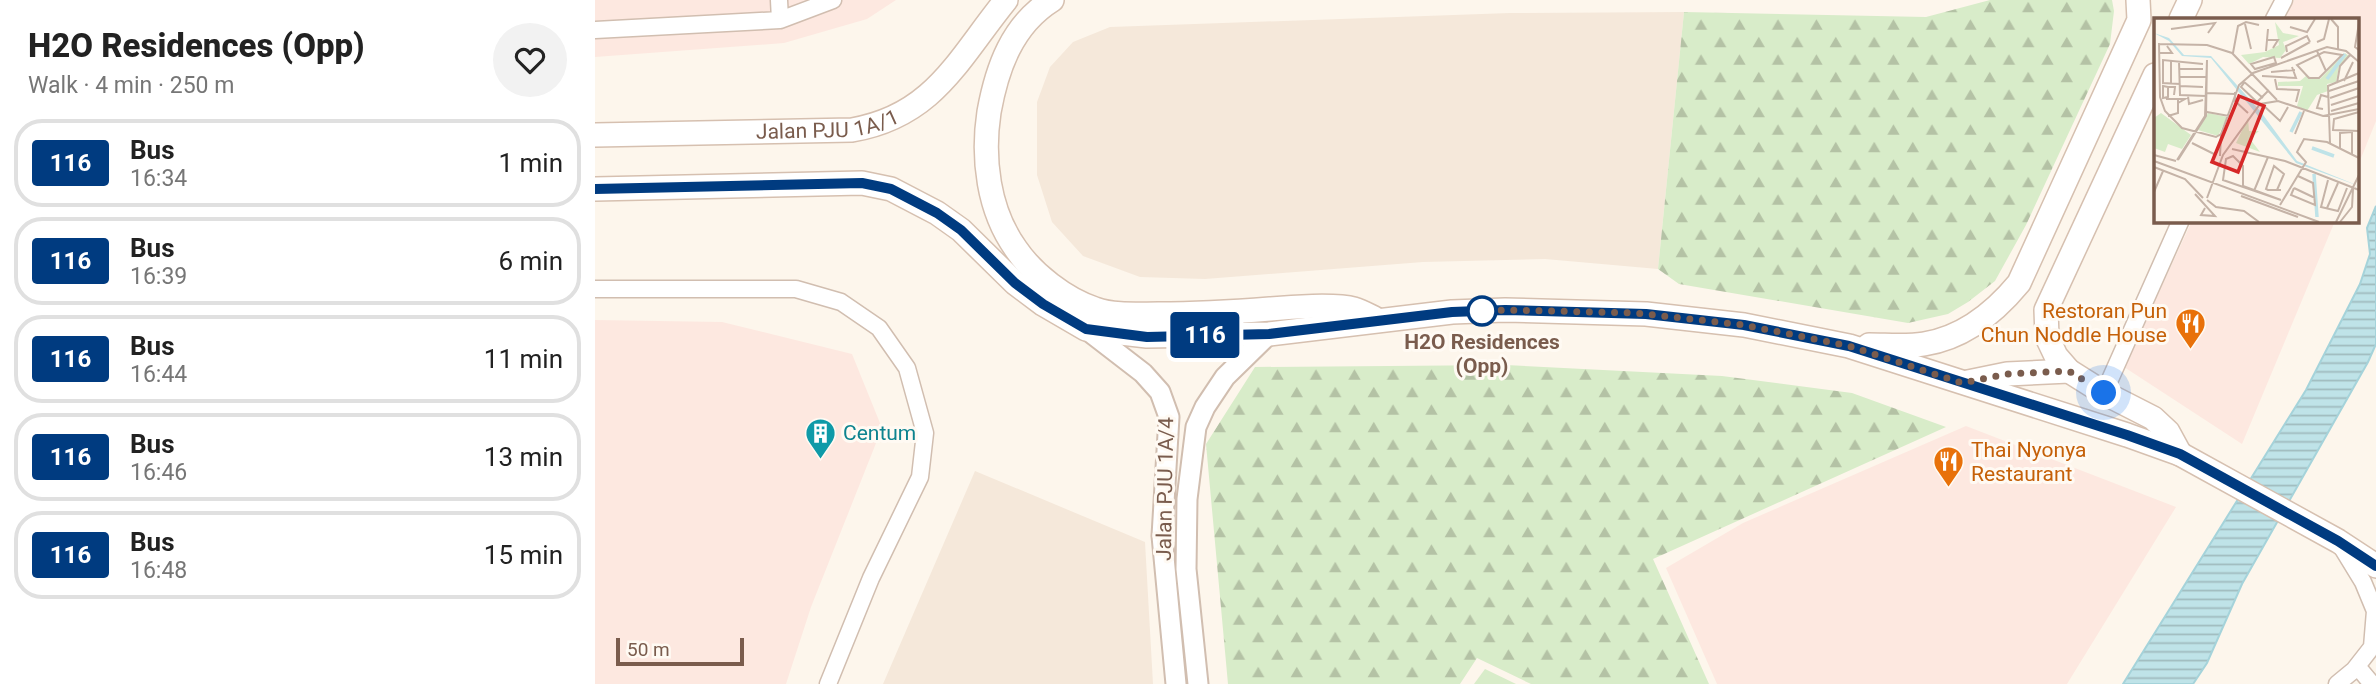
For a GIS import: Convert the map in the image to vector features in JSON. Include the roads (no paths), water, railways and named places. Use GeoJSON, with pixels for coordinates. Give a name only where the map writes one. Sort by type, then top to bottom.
{"type":"FeatureCollection","features":[{"type":"Feature","properties":{"kind":"main road","name":"Jalan PJU 1A/1"},"geometry":{"type":"LineString","coordinates":[[595,135],[852,130],[874,126],[899,117],[915,107],[941,84],[1006,0]]}},
{"type":"Feature","properties":{"kind":"main road"},"geometry":{"type":"LineString","coordinates":[[1052,0],[1019,31],[1005,52],[995,82],[988,118],[986,161],[993,203],[1008,239],[1028,267],[1059,290],[1095,310],[1132,315],[1293,307],[1353,309],[1380,321]]}},
{"type":"Feature","properties":{"kind":"main road"},"geometry":{"type":"LineString","coordinates":[[1849,346],[1921,345],[1940,341],[1976,323],[2001,306],[2019,283],[2139,20],[2138,0]]}},
{"type":"Feature","properties":{"kind":"main road"},"geometry":{"type":"LineString","coordinates":[[2181,18],[2190,0]]}},
{"type":"Feature","properties":{"kind":"main road"},"geometry":{"type":"LineString","coordinates":[[2154,77],[2046,310],[2047,337],[2056,356],[2069,371],[2104,393],[2153,418],[2168,432],[2184,456]]}},
{"type":"Feature","properties":{"kind":"main road"},"geometry":{"type":"LineString","coordinates":[[595,189],[862,183],[891,189],[937,213],[961,230],[1015,283],[1043,304],[1086,329],[1147,337],[1269,334],[1452,312],[1505,310],[1636,313],[1744,325],[1849,346],[2113,430],[2184,456],[2338,541],[2376,566]]}},
{"type":"Feature","properties":{"kind":"main road"},"geometry":{"type":"LineString","coordinates":[[1962,383],[2007,374],[2069,371]]}},
{"type":"Feature","properties":{"kind":"street"},"geometry":{"type":"LineString","coordinates":[[779,0],[780,20]]}},
{"type":"Feature","properties":{"kind":"street"},"geometry":{"type":"LineString","coordinates":[[595,30],[780,20],[806,6],[833,0]]}},
{"type":"Feature","properties":{"kind":"street"},"geometry":{"type":"LineString","coordinates":[[2275,18],[2284,0]]}},
{"type":"Feature","properties":{"kind":"street"},"geometry":{"type":"LineString","coordinates":[[2104,393],[2180,222]]}},
{"type":"Feature","properties":{"kind":"street"},"geometry":{"type":"LineString","coordinates":[[595,289],[796,289],[841,302],[879,328],[907,368],[925,433],[920,478],[871,578],[828,684]]}},
{"type":"Feature","properties":{"kind":"street","name":"Jalan PJU 1A/4"},"geometry":{"type":"LineString","coordinates":[[1086,329],[1143,373],[1160,392],[1166,404],[1169,417],[1162,536],[1176,684]]}},
{"type":"Feature","properties":{"kind":"street","name":"Jalan PJU 1A/4"},"geometry":{"type":"LineString","coordinates":[[1198,684],[1186,569],[1187,499],[1196,428],[1205,407],[1225,377],[1269,334]]}},
{"type":"Feature","properties":{"kind":"street"},"geometry":{"type":"LineString","coordinates":[[1165,502],[1187,499]]}},
{"type":"Feature","properties":{"kind":"street"},"geometry":{"type":"LineString","coordinates":[[2337,684],[2374,646],[2375,611],[2363,582],[2338,541]]}},
{"type":"Feature","properties":{"kind":"street"},"geometry":{"type":"LineString","coordinates":[[2357,666],[2372,684]]}},
{"type":"Feature","properties":{"kind":"water"},"geometry":{"type":"Polygon","coordinates":[[[2376,206],[2376,344],[2368,362],[2242,584],[2207,663],[2193,684],[2123,684],[2306,390],[2360,284],[2370,254],[2367,228],[2376,206]]]}},
{"type":"Feature","properties":{"kind":"place","name":"H2O Residences (Opp)"},"geometry":{"type":"Point","coordinates":[1482,311]}},
{"type":"Feature","properties":{"kind":"place","name":"Restoran Pun Chun Noddle House"},"geometry":{"type":"Point","coordinates":[2190,350]}},
{"type":"Feature","properties":{"kind":"place","name":"Centum"},"geometry":{"type":"Point","coordinates":[820,460]}},
{"type":"Feature","properties":{"kind":"place","name":"Thai Nyonya Restaurant"},"geometry":{"type":"Point","coordinates":[1948,489]}}]}
